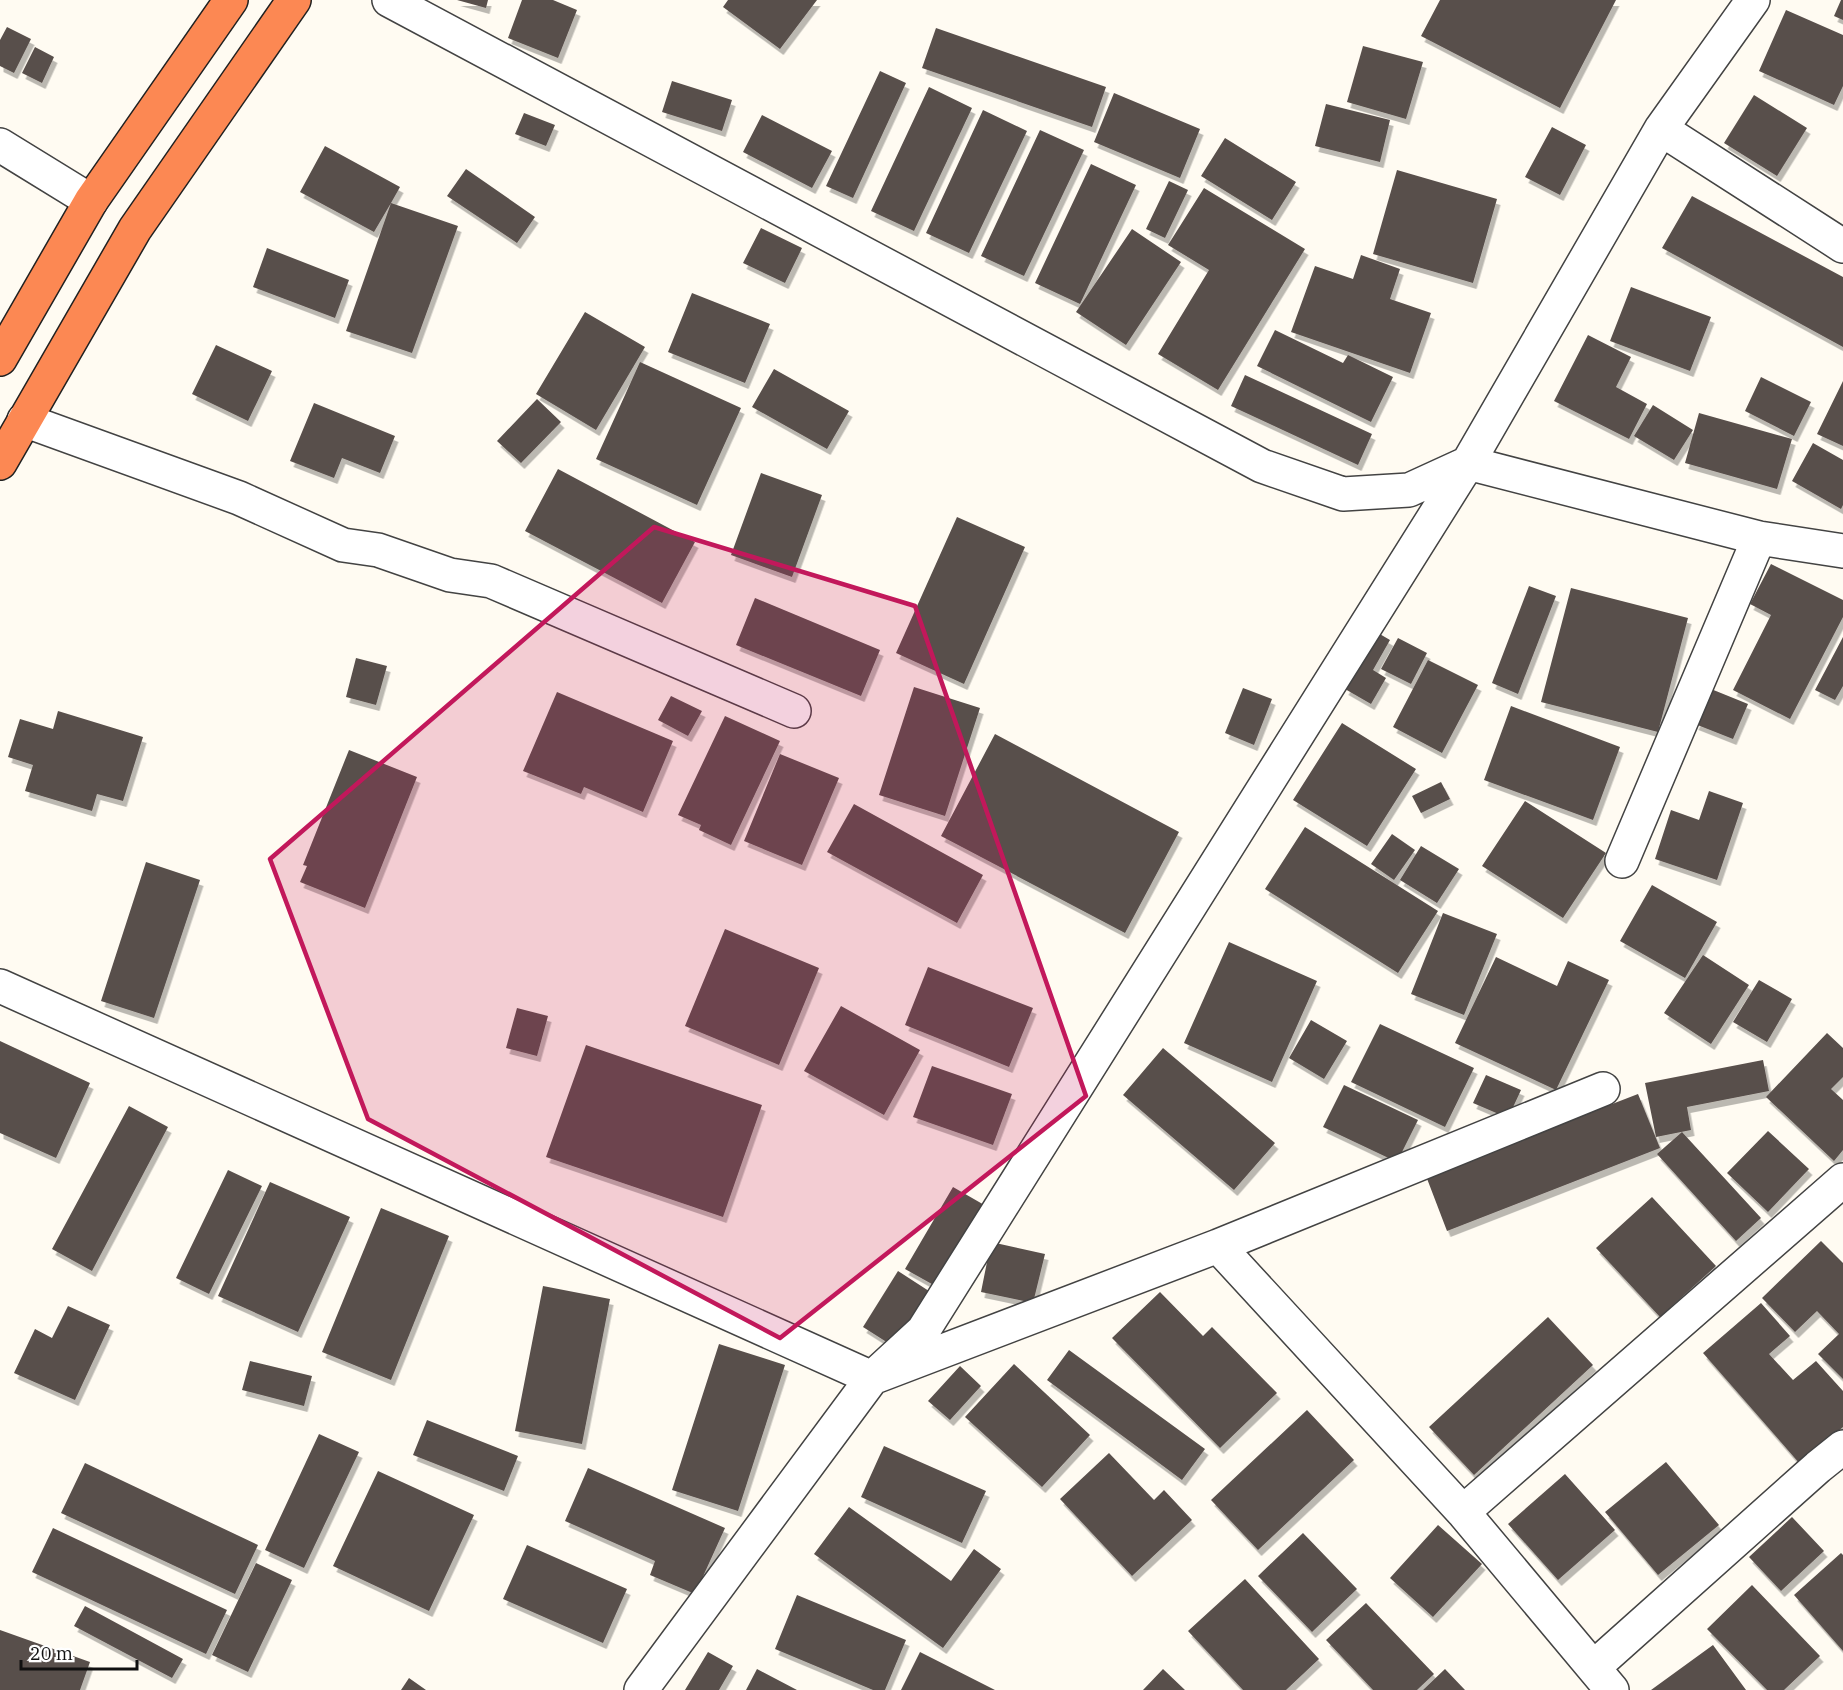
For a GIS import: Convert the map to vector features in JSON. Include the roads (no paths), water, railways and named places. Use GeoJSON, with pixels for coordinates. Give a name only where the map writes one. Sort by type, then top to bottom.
{"type":"FeatureCollection","features":[{"type":"Feature","properties":{"kind":"highway"},"geometry":{"type":"LineString","coordinates":[[0,359],[91,201],[231,0]]}},
{"type":"Feature","properties":{"kind":"highway"},"geometry":{"type":"LineString","coordinates":[[0,463],[135,229],[294,0]]}},
{"type":"Feature","properties":{"kind":"street"},"geometry":{"type":"LineString","coordinates":[[389,0],[1262,466],[1343,494],[1409,490],[1468,463],[1759,538],[1843,551]]}},
{"type":"Feature","properties":{"kind":"street"},"geometry":{"type":"LineString","coordinates":[[641,1690],[872,1378],[923,1331],[1468,463],[1661,129],[1753,0]]}},
{"type":"Feature","properties":{"kind":"street"},"geometry":{"type":"LineString","coordinates":[[1661,129],[1843,246]]}},
{"type":"Feature","properties":{"kind":"street"},"geometry":{"type":"LineString","coordinates":[[0,145],[91,201]]}},
{"type":"Feature","properties":{"kind":"street"},"geometry":{"type":"LineString","coordinates":[[24,420],[239,498],[343,544],[378,550],[450,574],[490,581],[794,711]]}},
{"type":"Feature","properties":{"kind":"street"},"geometry":{"type":"LineString","coordinates":[[1622,861],[1759,538]]}},
{"type":"Feature","properties":{"kind":"street"},"geometry":{"type":"LineString","coordinates":[[0,986],[872,1378],[1218,1246],[1603,1089]]}},
{"type":"Feature","properties":{"kind":"street"},"geometry":{"type":"LineString","coordinates":[[1463,1512],[1840,1187]]}},
{"type":"Feature","properties":{"kind":"street"},"geometry":{"type":"LineString","coordinates":[[1218,1246],[1463,1512],[1603,1678],[1818,1467],[1843,1447]]}}]}
